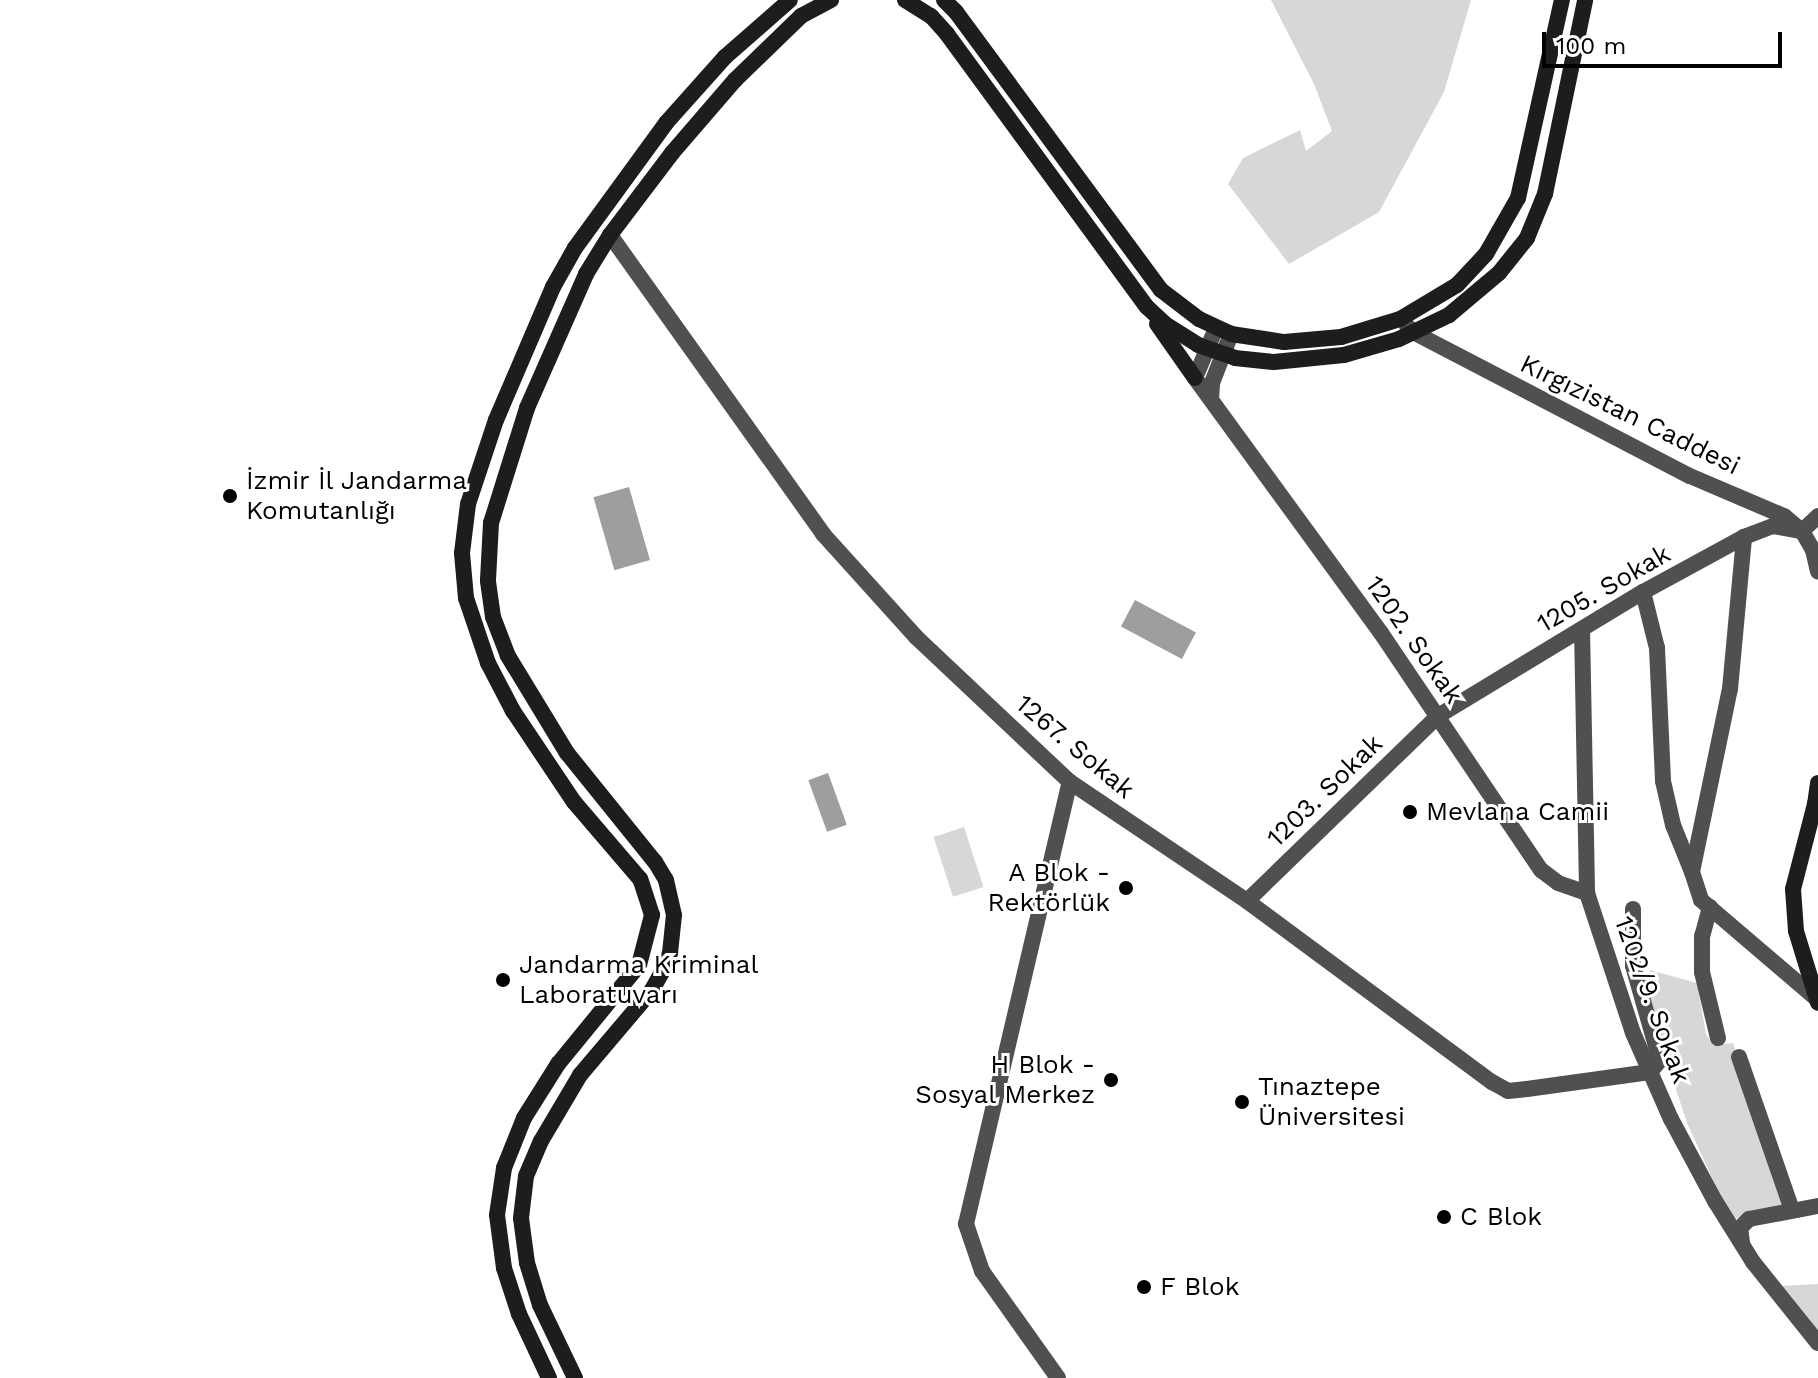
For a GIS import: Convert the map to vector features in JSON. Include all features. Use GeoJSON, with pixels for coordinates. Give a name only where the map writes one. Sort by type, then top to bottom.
{"type":"FeatureCollection","features":[{"type":"Feature","properties":{"kind":"main road"},"geometry":{"type":"LineString","coordinates":[[549,1378],[519,1314],[504,1268],[497,1215],[504,1168],[524,1118],[558,1064],[639,965],[652,915],[640,879],[574,802],[513,711],[488,663],[466,598],[462,553],[468,504],[496,420],[553,287],[575,248],[666,123],[725,57],[790,0]]}},
{"type":"Feature","properties":{"kind":"main road"},"geometry":{"type":"LineString","coordinates":[[575,1378],[540,1305],[527,1263],[521,1218],[526,1176],[541,1141],[580,1075],[652,990],[670,953],[674,915],[666,880],[655,862],[567,753],[508,656],[493,617],[487,560],[496,502],[527,408],[586,274],[610,235],[672,153],[735,80],[801,16],[831,0]]}},
{"type":"Feature","properties":{"kind":"main road"},"geometry":{"type":"LineString","coordinates":[[905,0],[931,16],[947,34],[1195,378]]}},
{"type":"Feature","properties":{"kind":"main road"},"geometry":{"type":"LineString","coordinates":[[944,0],[966,24],[1161,290],[1223,331],[1256,340],[1302,342],[1341,337],[1400,319],[1457,285],[1486,254],[1508,220],[1528,161],[1562,0]]}},
{"type":"Feature","properties":{"kind":"main road"},"geometry":{"type":"LineString","coordinates":[[1134,290],[1165,324],[1206,348],[1223,355],[1274,362],[1317,360],[1370,349],[1449,315],[1478,293],[1527,238],[1545,194],[1585,0]]}},
{"type":"Feature","properties":{"kind":"main road"},"geometry":{"type":"LineString","coordinates":[[1818,783],[1793,889],[1796,931],[1818,1001]]}},
{"type":"Feature","properties":{"kind":"street","name":"1267. Sokak"},"geometry":{"type":"LineString","coordinates":[[610,235],[823,534],[916,637],[1070,782],[1247,901],[1508,1091],[1650,1072]]}},
{"type":"Feature","properties":{"kind":"street","name":"Kırgızistan Caddesi"},"geometry":{"type":"LineString","coordinates":[[1400,319],[1413,332],[1690,476],[1784,516],[1802,531]]}},
{"type":"Feature","properties":{"kind":"street"},"geometry":{"type":"LineString","coordinates":[[1195,378],[1206,348],[1223,331]]}},
{"type":"Feature","properties":{"kind":"street"},"geometry":{"type":"LineString","coordinates":[[1211,399],[1212,383],[1223,355],[1223,331]]}},
{"type":"Feature","properties":{"kind":"street","name":"1202. Sokak"},"geometry":{"type":"LineString","coordinates":[[1195,378],[1438,716],[1541,870],[1558,883],[1587,893]]}},
{"type":"Feature","properties":{"kind":"street"},"geometry":{"type":"LineString","coordinates":[[1818,516],[1802,531],[1813,550],[1818,571]]}},
{"type":"Feature","properties":{"kind":"street","name":"1205. Sokak"},"geometry":{"type":"LineString","coordinates":[[1438,716],[1643,592],[1744,537],[1773,526],[1802,531]]}},
{"type":"Feature","properties":{"kind":"street"},"geometry":{"type":"LineString","coordinates":[[1692,872],[1730,689],[1744,537]]}},
{"type":"Feature","properties":{"kind":"street"},"geometry":{"type":"LineString","coordinates":[[1643,592],[1658,663],[1663,781],[1673,825],[1701,900],[1818,1001]]}},
{"type":"Feature","properties":{"kind":"street","name":"1202/9. Sokak"},"geometry":{"type":"LineString","coordinates":[[1582,629],[1587,893],[1633,1033],[1688,1152],[1742,1244],[1818,1343]]}},
{"type":"Feature","properties":{"kind":"street","name":"1203. Sokak"},"geometry":{"type":"LineString","coordinates":[[1247,901],[1438,716]]}},
{"type":"Feature","properties":{"kind":"street"},"geometry":{"type":"LineString","coordinates":[[1058,1378],[982,1271],[966,1224],[1070,782]]}},
{"type":"Feature","properties":{"kind":"street"},"geometry":{"type":"LineString","coordinates":[[1710,907],[1702,936],[1702,972],[1718,1038]]}},
{"type":"Feature","properties":{"kind":"street"},"geometry":{"type":"LineString","coordinates":[[1633,909],[1633,966],[1660,1060],[1650,1072]]}},
{"type":"Feature","properties":{"kind":"street"},"geometry":{"type":"LineString","coordinates":[[1739,1057],[1792,1210]]}},
{"type":"Feature","properties":{"kind":"street"},"geometry":{"type":"LineString","coordinates":[[1742,1244],[1739,1233],[1743,1223],[1818,1206]]}},
{"type":"Feature","properties":{"kind":"shaded area"},"geometry":{"type":"Polygon","coordinates":[[[1271,0],[1471,0],[1444,92],[1379,212],[1289,264],[1228,184],[1243,158],[1300,130],[1306,151],[1332,131],[1314,84],[1271,0]]]}},
{"type":"Feature","properties":{"kind":"shaded area"},"geometry":{"type":"Polygon","coordinates":[[[629,487],[650,560],[614,570],[593,497],[629,487]]]}},
{"type":"Feature","properties":{"kind":"shaded area"},"geometry":{"type":"Polygon","coordinates":[[[1135,600],[1196,632],[1182,659],[1121,626],[1135,600]]]}},
{"type":"Feature","properties":{"kind":"shaded area"},"geometry":{"type":"Polygon","coordinates":[[[828,773],[847,825],[827,832],[808,780],[828,773]]]}},
{"type":"Feature","properties":{"kind":"shaded area"},"geometry":{"type":"Polygon","coordinates":[[[964,827],[983,887],[953,897],[934,837],[964,827]]]}},
{"type":"Feature","properties":{"kind":"shaded area"},"geometry":{"type":"Polygon","coordinates":[[[1650,970],[1697,983],[1706,1034],[1713,1045],[1733,1043],[1789,1209],[1734,1219],[1687,1123],[1649,1007],[1650,970]]]}},
{"type":"Feature","properties":{"kind":"shaded area"},"geometry":{"type":"Polygon","coordinates":[[[1818,1284],[1818,1332],[1781,1286],[1818,1284]]]}},
{"type":"Feature","properties":{"kind":"place","name":"İzmir İl Jandarma Komutanlığı"},"geometry":{"type":"Point","coordinates":[230,496]}},
{"type":"Feature","properties":{"kind":"place","name":"Mevlana Camii"},"geometry":{"type":"Point","coordinates":[1410,812]}},
{"type":"Feature","properties":{"kind":"place","name":"A Blok - Rektörlük"},"geometry":{"type":"Point","coordinates":[1126,888]}},
{"type":"Feature","properties":{"kind":"place","name":"Jandarma Kriminal Laboratuvarı"},"geometry":{"type":"Point","coordinates":[503,980]}},
{"type":"Feature","properties":{"kind":"place","name":"H Blok - Sosyal Merkez"},"geometry":{"type":"Point","coordinates":[1111,1080]}},
{"type":"Feature","properties":{"kind":"place","name":"Tınaztepe Üniversitesi"},"geometry":{"type":"Point","coordinates":[1242,1102]}},
{"type":"Feature","properties":{"kind":"place","name":"C Blok"},"geometry":{"type":"Point","coordinates":[1444,1217]}},
{"type":"Feature","properties":{"kind":"place","name":"F Blok"},"geometry":{"type":"Point","coordinates":[1144,1287]}}]}
